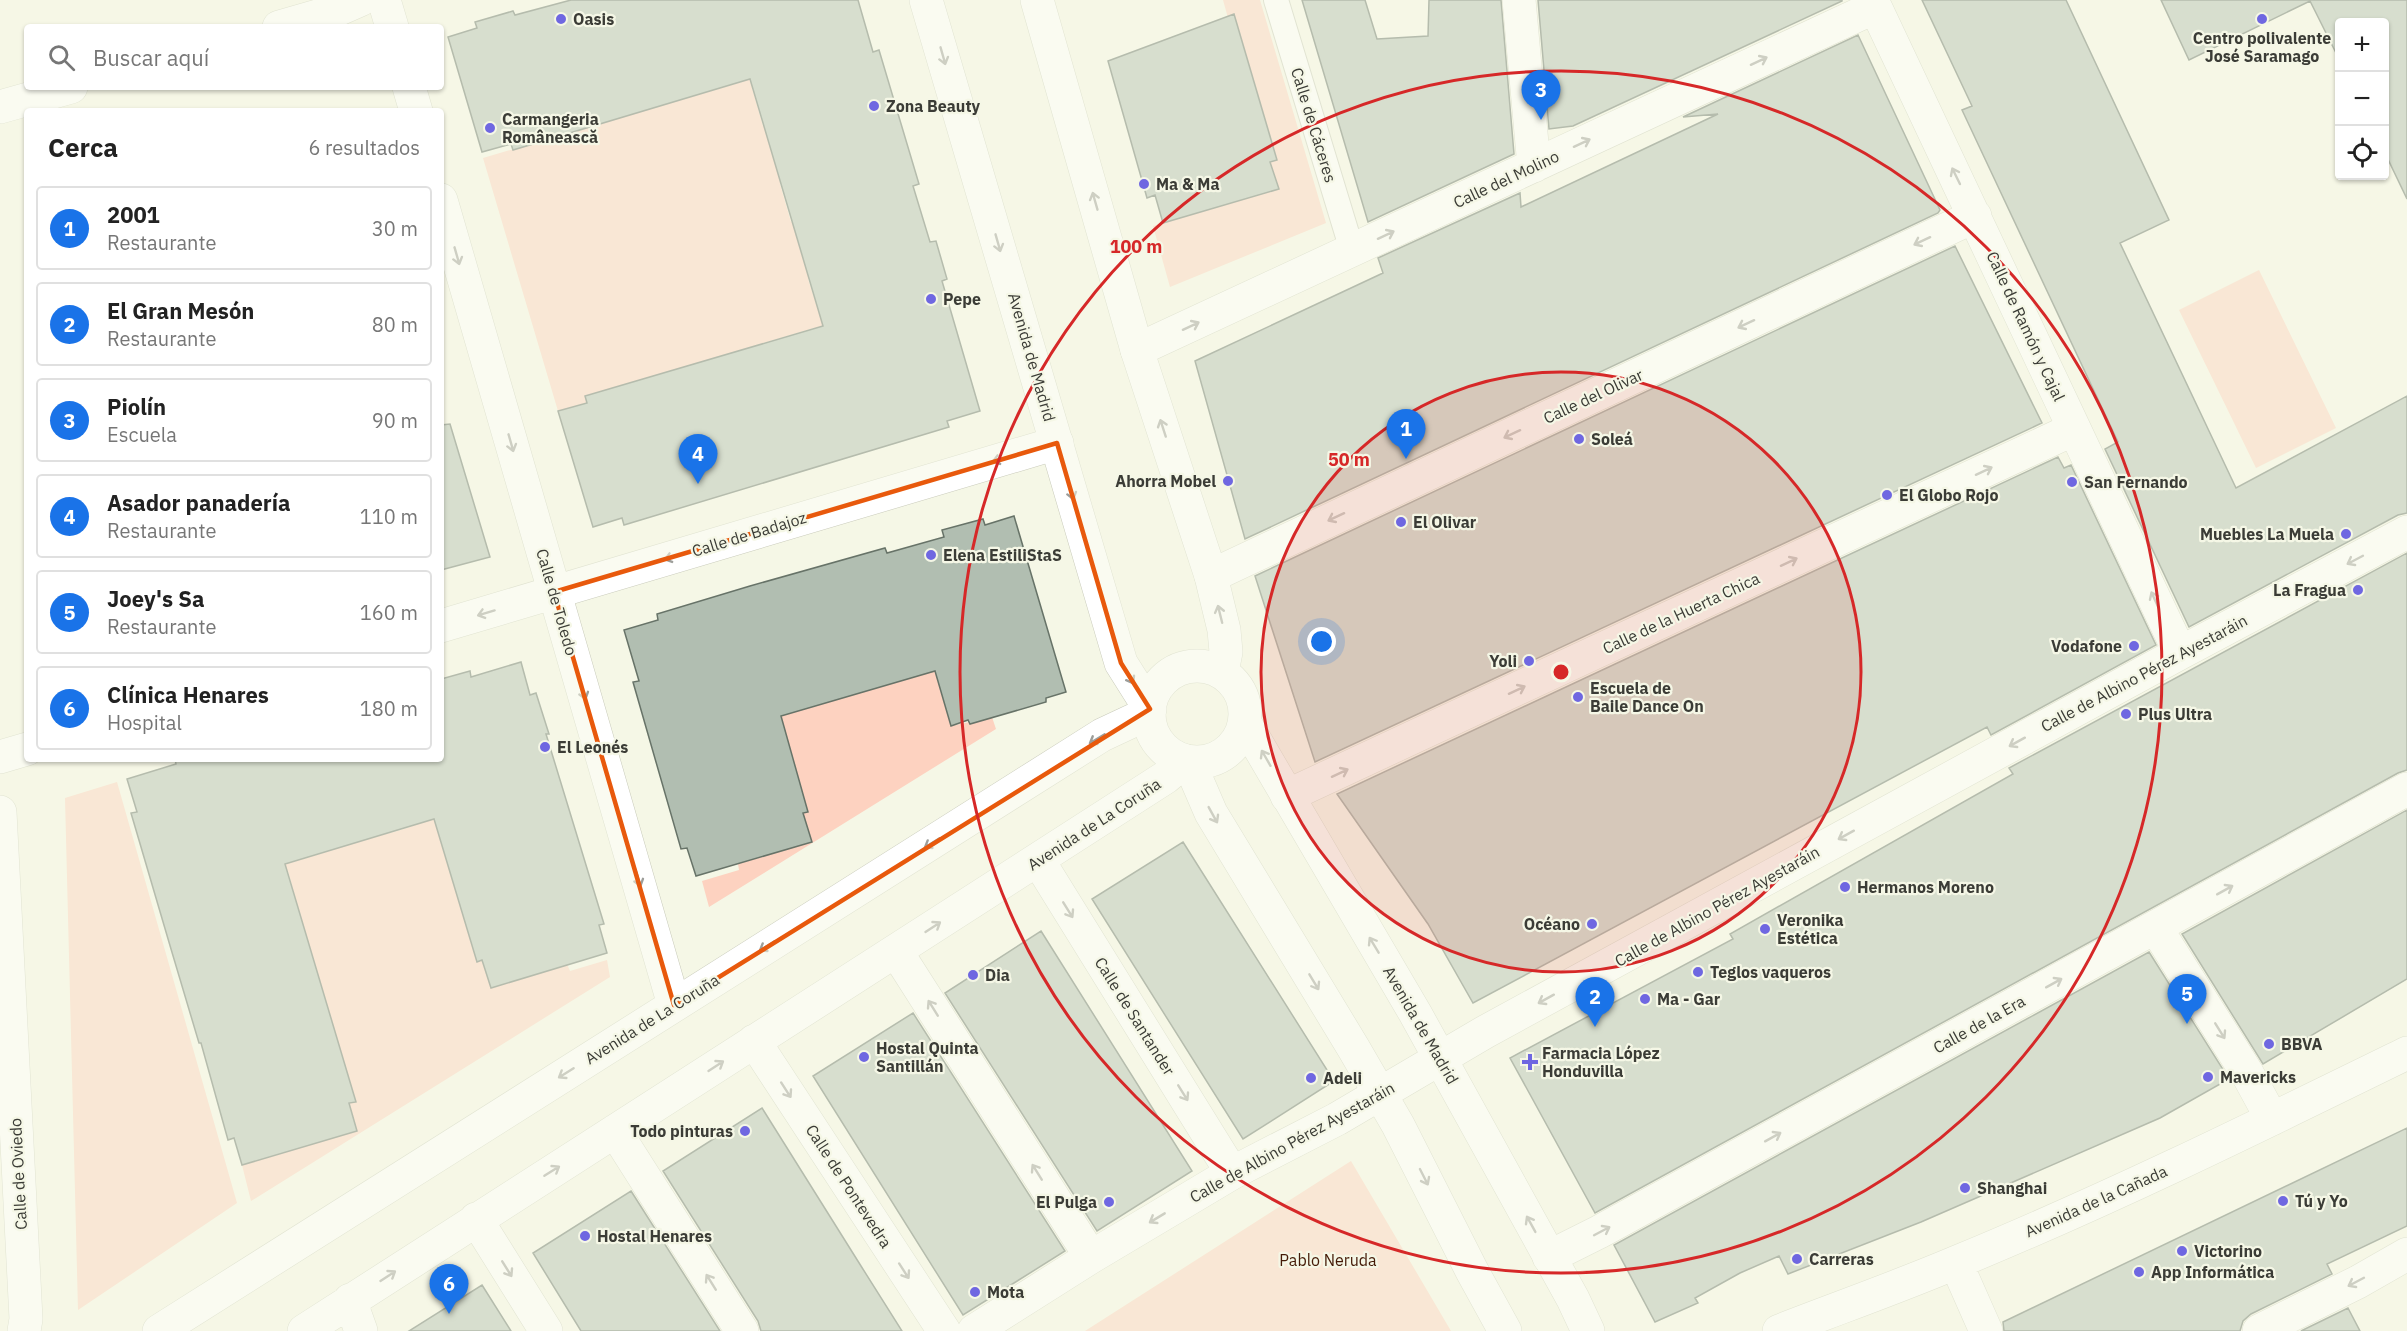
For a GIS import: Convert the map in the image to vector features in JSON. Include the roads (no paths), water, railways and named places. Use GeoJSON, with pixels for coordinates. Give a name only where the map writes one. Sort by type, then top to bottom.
{"type":"FeatureCollection","features":[{"type":"Feature","properties":{"kind":"street"},"geometry":{"type":"LineString","coordinates":[[290,24],[335,11],[360,0]]}},
{"type":"Feature","properties":{"kind":"street"},"geometry":{"type":"LineString","coordinates":[[384,0],[391,24]]}},
{"type":"Feature","properties":{"kind":"street","name":"Avenida de Madrid"},"geometry":{"type":"LineString","coordinates":[[926,0],[1121,663],[1149,711]]}},
{"type":"Feature","properties":{"kind":"street"},"geometry":{"type":"LineString","coordinates":[[1037,0],[1137,350],[1211,576],[1224,630],[1226,652],[1221,672]]}},
{"type":"Feature","properties":{"kind":"street","name":"Calle de Cáceres"},"geometry":{"type":"LineString","coordinates":[[1276,0],[1352,250]]}},
{"type":"Feature","properties":{"kind":"street"},"geometry":{"type":"LineString","coordinates":[[1519,0],[1534,166]]}},
{"type":"Feature","properties":{"kind":"street","name":"Calle del Molino"},"geometry":{"type":"LineString","coordinates":[[1137,350],[1534,166],[1873,3]]}},
{"type":"Feature","properties":{"kind":"street","name":"Calle de Ramón y Cajal"},"geometry":{"type":"LineString","coordinates":[[1873,3],[2180,653]]}},
{"type":"Feature","properties":{"kind":"street"},"geometry":{"type":"LineString","coordinates":[[0,107],[60,90]]}},
{"type":"Feature","properties":{"kind":"street"},"geometry":{"type":"LineString","coordinates":[[410,90],[415,108]]}},
{"type":"Feature","properties":{"kind":"street","name":"Calle de Toledo"},"geometry":{"type":"LineString","coordinates":[[444,210],[674,1005]]}},
{"type":"Feature","properties":{"kind":"street","name":"Calle del Olivar"},"geometry":{"type":"LineString","coordinates":[[1211,576],[1975,216]]}},
{"type":"Feature","properties":{"kind":"street","name":"Calle de la Huerta Chica"},"geometry":{"type":"LineString","coordinates":[[1287,796],[2074,429]]}},
{"type":"Feature","properties":{"kind":"street","name":"Calle de Badajoz"},"geometry":{"type":"LineString","coordinates":[[444,625],[1057,442]]}},
{"type":"Feature","properties":{"kind":"street","name":"Calle de Albino Pérez Ayestaráin"},"geometry":{"type":"LineString","coordinates":[[974,1331],[1091,1257],[1232,1173],[1337,1119],[1440,1058],[2180,653],[2407,532]]}},
{"type":"Feature","properties":{"kind":"street"},"geometry":{"type":"LineString","coordinates":[[1204,666],[1221,672],[1234,682],[1245,706],[1245,723],[1238,740],[1224,755],[1206,762],[1187,762],[1169,754],[1156,740],[1151,727],[1149,711],[1155,691],[1167,676],[1184,667],[1204,666]]}},
{"type":"Feature","properties":{"kind":"street","name":"Avenida de La Coruña"},"geometry":{"type":"LineString","coordinates":[[159,1331],[1102,735],[1149,711]]}},
{"type":"Feature","properties":{"kind":"street","name":"Avenida de Madrid"},"geometry":{"type":"LineString","coordinates":[[1245,723],[1440,1058],[1588,1331]]}},
{"type":"Feature","properties":{"kind":"street"},"geometry":{"type":"LineString","coordinates":[[0,757],[24,750]]}},
{"type":"Feature","properties":{"kind":"street"},"geometry":{"type":"LineString","coordinates":[[1187,762],[1211,813],[1379,1094],[1505,1331]]}},
{"type":"Feature","properties":{"kind":"street","name":"Avenida de La Coruña"},"geometry":{"type":"LineString","coordinates":[[304,1331],[1187,762]]}},
{"type":"Feature","properties":{"kind":"street","name":"Calle de la Era"},"geometry":{"type":"LineString","coordinates":[[1549,1257],[1599,1232],[2407,789]]}},
{"type":"Feature","properties":{"kind":"street","name":"Calle de Oviedo"},"geometry":{"type":"LineString","coordinates":[[0,812],[27,1327]]}},
{"type":"Feature","properties":{"kind":"street","name":"Calle de Santander"},"geometry":{"type":"LineString","coordinates":[[1038,860],[1232,1173]]}},
{"type":"Feature","properties":{"kind":"street"},"geometry":{"type":"LineString","coordinates":[[2156,928],[2247,1073],[2272,1119]]}},
{"type":"Feature","properties":{"kind":"street"},"geometry":{"type":"LineString","coordinates":[[896,951],[1091,1257]]}},
{"type":"Feature","properties":{"kind":"street","name":"Calle de Pontevedra"},"geometry":{"type":"LineString","coordinates":[[754,1041],[944,1331]]}},
{"type":"Feature","properties":{"kind":"street","name":"Avenida de la Cañada"},"geometry":{"type":"LineString","coordinates":[[1779,1331],[1956,1263],[2161,1172],[2407,1053]]}},
{"type":"Feature","properties":{"kind":"street"},"geometry":{"type":"LineString","coordinates":[[615,1131],[742,1331]]}},
{"type":"Feature","properties":{"kind":"street"},"geometry":{"type":"LineString","coordinates":[[476,1219],[546,1331]]}},
{"type":"Feature","properties":{"kind":"street"},"geometry":{"type":"LineString","coordinates":[[2259,1331],[2358,1282],[2407,1254]]}},
{"type":"Feature","properties":{"kind":"street"},"geometry":{"type":"LineString","coordinates":[[1956,1263],[1986,1331]]}},
{"type":"Feature","properties":{"kind":"street"},"geometry":{"type":"LineString","coordinates":[[350,1300],[361,1331]]}},
{"type":"Feature","properties":{"kind":"place","name":"Oasis"},"geometry":{"type":"Point","coordinates":[561,19]}},
{"type":"Feature","properties":{"kind":"place","name":"Centro polivalente José Saramago"},"geometry":{"type":"Point","coordinates":[2262,19]}},
{"type":"Feature","properties":{"kind":"place","name":"Zona Beauty"},"geometry":{"type":"Point","coordinates":[874,106]}},
{"type":"Feature","properties":{"kind":"place","name":"Piolín"},"geometry":{"type":"Point","coordinates":[1541,120]}},
{"type":"Feature","properties":{"kind":"place","name":"Carmangeria Românească"},"geometry":{"type":"Point","coordinates":[490,128]}},
{"type":"Feature","properties":{"kind":"place","name":"Ma & Ma"},"geometry":{"type":"Point","coordinates":[1144,184]}},
{"type":"Feature","properties":{"kind":"place","name":"Pepe"},"geometry":{"type":"Point","coordinates":[931,299]}},
{"type":"Feature","properties":{"kind":"place","name":"Soleá"},"geometry":{"type":"Point","coordinates":[1579,439]}},
{"type":"Feature","properties":{"kind":"place","name":"2001"},"geometry":{"type":"Point","coordinates":[1406,459]}},
{"type":"Feature","properties":{"kind":"place","name":"Ahorra Mobel"},"geometry":{"type":"Point","coordinates":[1228,481]}},
{"type":"Feature","properties":{"kind":"place","name":"San Fernando"},"geometry":{"type":"Point","coordinates":[2072,482]}},
{"type":"Feature","properties":{"kind":"place","name":"Asador panadería"},"geometry":{"type":"Point","coordinates":[698,484]}},
{"type":"Feature","properties":{"kind":"place","name":"El Globo Rojo"},"geometry":{"type":"Point","coordinates":[1887,495]}},
{"type":"Feature","properties":{"kind":"place","name":"El Olivar"},"geometry":{"type":"Point","coordinates":[1401,522]}},
{"type":"Feature","properties":{"kind":"place","name":"Muebles La Muela"},"geometry":{"type":"Point","coordinates":[2346,534]}},
{"type":"Feature","properties":{"kind":"place","name":"Elena EstiliStaS"},"geometry":{"type":"Point","coordinates":[931,555]}},
{"type":"Feature","properties":{"kind":"place","name":"La Fragua"},"geometry":{"type":"Point","coordinates":[2358,590]}},
{"type":"Feature","properties":{"kind":"place","name":"Vodafone"},"geometry":{"type":"Point","coordinates":[2134,646]}},
{"type":"Feature","properties":{"kind":"place","name":"Yoli"},"geometry":{"type":"Point","coordinates":[1529,661]}},
{"type":"Feature","properties":{"kind":"place","name":"Escuela de Baile Dance On"},"geometry":{"type":"Point","coordinates":[1578,697]}},
{"type":"Feature","properties":{"kind":"place","name":"Plus Ultra"},"geometry":{"type":"Point","coordinates":[2126,714]}},
{"type":"Feature","properties":{"kind":"place","name":"El Leonés"},"geometry":{"type":"Point","coordinates":[545,747]}},
{"type":"Feature","properties":{"kind":"place","name":"Hermanos Moreno"},"geometry":{"type":"Point","coordinates":[1845,887]}},
{"type":"Feature","properties":{"kind":"place","name":"Océano"},"geometry":{"type":"Point","coordinates":[1592,924]}},
{"type":"Feature","properties":{"kind":"place","name":"Veronika Estética"},"geometry":{"type":"Point","coordinates":[1765,929]}},
{"type":"Feature","properties":{"kind":"place","name":"Teglos vaqueros"},"geometry":{"type":"Point","coordinates":[1698,972]}},
{"type":"Feature","properties":{"kind":"place","name":"Dia"},"geometry":{"type":"Point","coordinates":[973,975]}},
{"type":"Feature","properties":{"kind":"place","name":"Ma - Gar"},"geometry":{"type":"Point","coordinates":[1645,999]}},
{"type":"Feature","properties":{"kind":"place","name":"Joey's Sa"},"geometry":{"type":"Point","coordinates":[2187,1024]}},
{"type":"Feature","properties":{"kind":"place","name":"El Gran Mesón"},"geometry":{"type":"Point","coordinates":[1595,1027]}},
{"type":"Feature","properties":{"kind":"place","name":"BBVA"},"geometry":{"type":"Point","coordinates":[2269,1044]}},
{"type":"Feature","properties":{"kind":"place","name":"Hostal Quinta Santillán"},"geometry":{"type":"Point","coordinates":[864,1057]}},
{"type":"Feature","properties":{"kind":"place","name":"Farmacia López Honduvilla"},"geometry":{"type":"Point","coordinates":[1530,1062]}},
{"type":"Feature","properties":{"kind":"place","name":"Mavericks"},"geometry":{"type":"Point","coordinates":[2208,1077]}},
{"type":"Feature","properties":{"kind":"place","name":"Adeli"},"geometry":{"type":"Point","coordinates":[1311,1078]}},
{"type":"Feature","properties":{"kind":"place","name":"Todo pinturas"},"geometry":{"type":"Point","coordinates":[745,1131]}},
{"type":"Feature","properties":{"kind":"place","name":"Shanghai"},"geometry":{"type":"Point","coordinates":[1965,1188]}},
{"type":"Feature","properties":{"kind":"place","name":"Tú y Yo"},"geometry":{"type":"Point","coordinates":[2283,1201]}},
{"type":"Feature","properties":{"kind":"place","name":"El Pulga"},"geometry":{"type":"Point","coordinates":[1109,1202]}},
{"type":"Feature","properties":{"kind":"place","name":"Hostal Henares"},"geometry":{"type":"Point","coordinates":[585,1236]}},
{"type":"Feature","properties":{"kind":"place","name":"Victorino"},"geometry":{"type":"Point","coordinates":[2182,1251]}},
{"type":"Feature","properties":{"kind":"place","name":"Carreras"},"geometry":{"type":"Point","coordinates":[1797,1259]}},
{"type":"Feature","properties":{"kind":"place","name":"App Informática"},"geometry":{"type":"Point","coordinates":[2139,1272]}},
{"type":"Feature","properties":{"kind":"place","name":"Mota"},"geometry":{"type":"Point","coordinates":[975,1292]}},
{"type":"Feature","properties":{"kind":"place","name":"Clínica Henares"},"geometry":{"type":"Point","coordinates":[449,1314]}},
{"type":"Feature","properties":{"kind":"park label","name":"Pablo Neruda"},"geometry":{"type":"Point","coordinates":[1328,1260]}}]}
